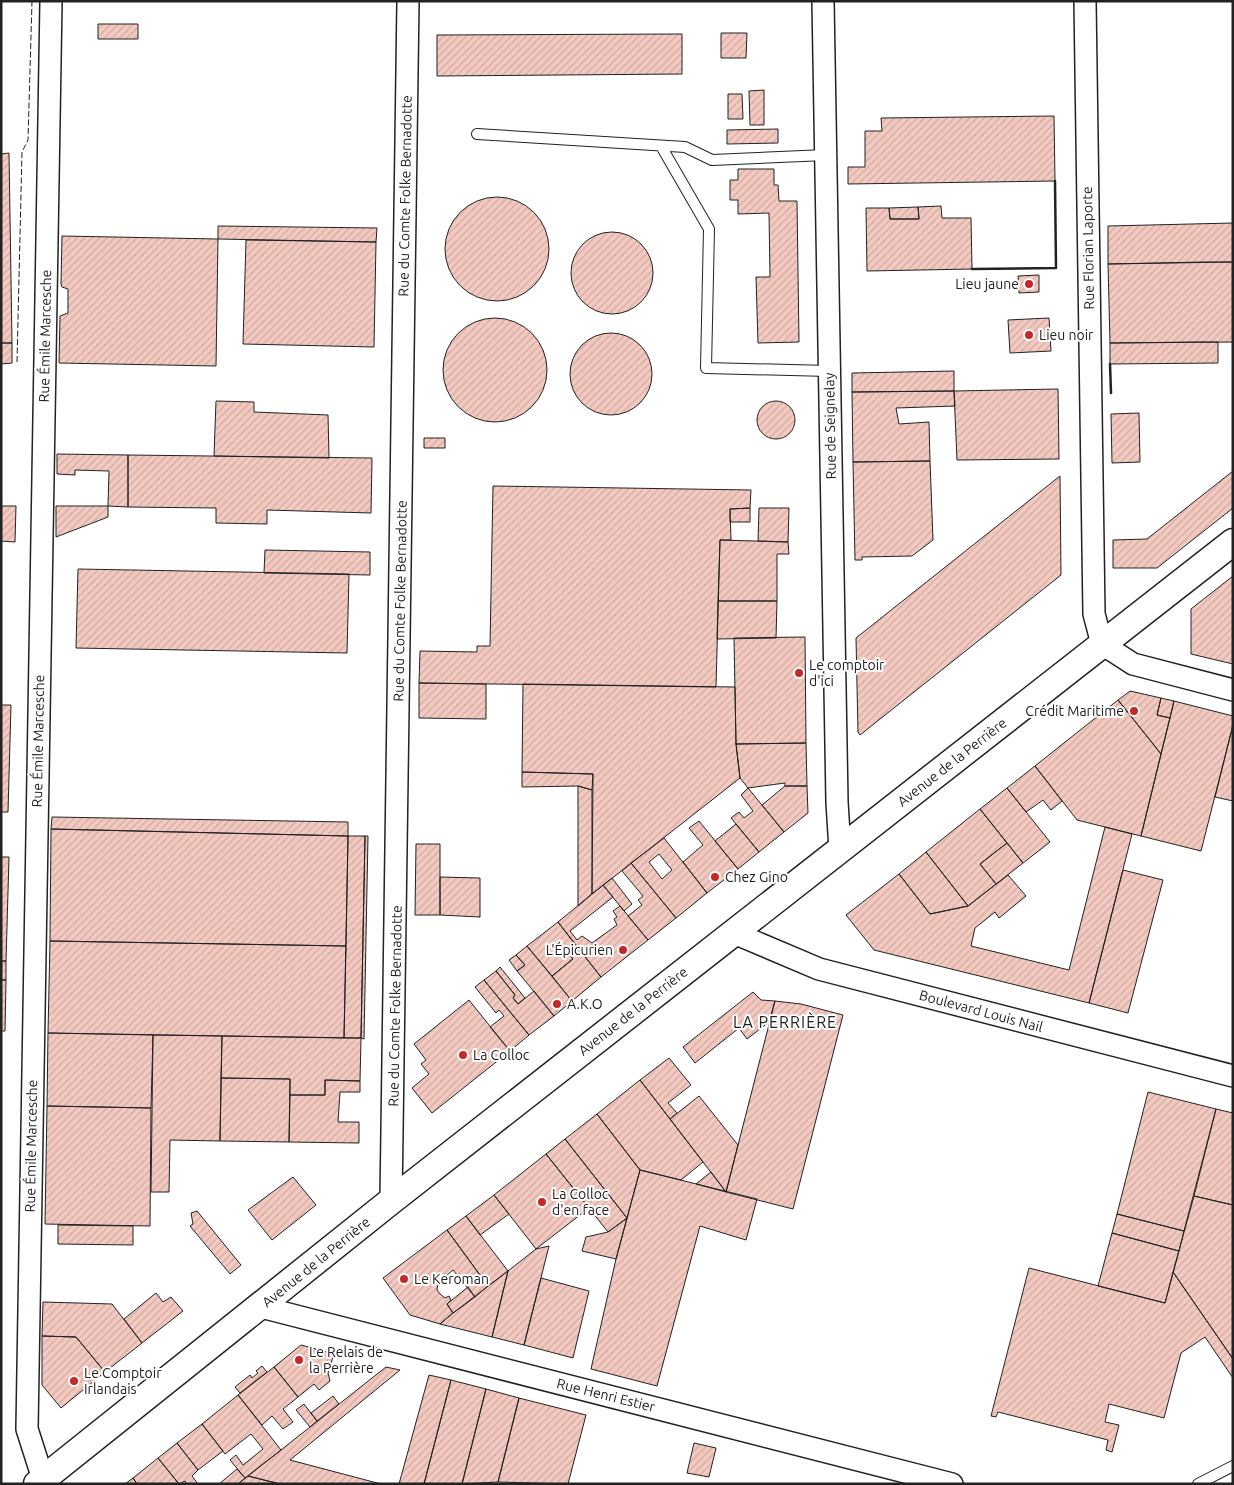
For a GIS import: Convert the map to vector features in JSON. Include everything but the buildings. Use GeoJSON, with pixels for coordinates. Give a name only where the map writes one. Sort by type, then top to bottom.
{"type":"FeatureCollection","features":[{"type":"Feature","properties":{"kind":"street","name":"Rue Émile Marcesche"},"geometry":{"type":"LineString","coordinates":[[40,1481],[27,1430],[51,1]]}},
{"type":"Feature","properties":{"kind":"street","name":"Rue du Comte Folke Bernadotte"},"geometry":{"type":"LineString","coordinates":[[391,1201],[408,1]]}},
{"type":"Feature","properties":{"kind":"street","name":"Rue de Seignelay"},"geometry":{"type":"LineString","coordinates":[[823,1],[837,802],[840,850]]}},
{"type":"Feature","properties":{"kind":"street","name":"Rue Florian Laporte"},"geometry":{"type":"LineString","coordinates":[[1085,1],[1094,614],[1102,644]]}},
{"type":"Feature","properties":{"kind":"street","name":"Avenue de la Perrière"},"geometry":{"type":"LineString","coordinates":[[40,1481],[261,1307],[391,1201],[1233,542]]}},
{"type":"Feature","properties":{"kind":"street"},"geometry":{"type":"LineString","coordinates":[[1102,644],[1133,664],[1233,690]]}},
{"type":"Feature","properties":{"kind":"street","name":"Boulevard Louis Nail"},"geometry":{"type":"LineString","coordinates":[[734,933],[819,969],[1233,1076]]}},
{"type":"Feature","properties":{"kind":"street","name":"Rue Henri Estier"},"geometry":{"type":"LineString","coordinates":[[261,1307],[952,1484]]}},
{"type":"Feature","properties":{"kind":"lane"},"geometry":{"type":"LineString","coordinates":[[477,134],[686,147],[712,160],[826,155]]}},
{"type":"Feature","properties":{"kind":"lane"},"geometry":{"type":"LineString","coordinates":[[661,146],[709,229],[706,368],[829,371]]}},
{"type":"Feature","properties":{"kind":"lane"},"geometry":{"type":"LineString","coordinates":[[1198,1484],[1233,1466]]}},
{"type":"Feature","properties":{"kind":"fence"},"geometry":{"type":"LineString","coordinates":[[17,362],[22,152],[28,140],[32,1]]}},
{"type":"Feature","properties":{"kind":"wall"},"geometry":{"type":"LineString","coordinates":[[972,269],[1056,268],[1055,181]]}},
{"type":"Feature","properties":{"kind":"wall"},"geometry":{"type":"LineString","coordinates":[[1110,364],[1111,393]]}},
{"type":"Feature","properties":{"kind":"place","name":"Lieu jaune"},"geometry":{"type":"Point","coordinates":[1029,284]}},
{"type":"Feature","properties":{"kind":"place","name":"Lieu noir"},"geometry":{"type":"Point","coordinates":[1029,335]}},
{"type":"Feature","properties":{"kind":"place","name":"Le comptoir d'ici"},"geometry":{"type":"Point","coordinates":[799,673]}},
{"type":"Feature","properties":{"kind":"place","name":"Crédit Maritime"},"geometry":{"type":"Point","coordinates":[1134,711]}},
{"type":"Feature","properties":{"kind":"place","name":"Chez Gino"},"geometry":{"type":"Point","coordinates":[715,877]}},
{"type":"Feature","properties":{"kind":"place","name":"L'Épicurien"},"geometry":{"type":"Point","coordinates":[623,950]}},
{"type":"Feature","properties":{"kind":"place","name":"A.K.O"},"geometry":{"type":"Point","coordinates":[557,1004]}},
{"type":"Feature","properties":{"kind":"place","name":"La Colloc"},"geometry":{"type":"Point","coordinates":[463,1055]}},
{"type":"Feature","properties":{"kind":"place","name":"La Colloc d'en face"},"geometry":{"type":"Point","coordinates":[542,1202]}},
{"type":"Feature","properties":{"kind":"place","name":"Le Keroman"},"geometry":{"type":"Point","coordinates":[404,1279]}},
{"type":"Feature","properties":{"kind":"place","name":"Le Relais de la Perrière"},"geometry":{"type":"Point","coordinates":[299,1360]}},
{"type":"Feature","properties":{"kind":"place","name":"Le Comptoir Irlandais"},"geometry":{"type":"Point","coordinates":[74,1381]}},
{"type":"Feature","properties":{"kind":"district","name":"LA PERRIÈRE"},"geometry":{"type":"Point","coordinates":[785,1022]}}]}
